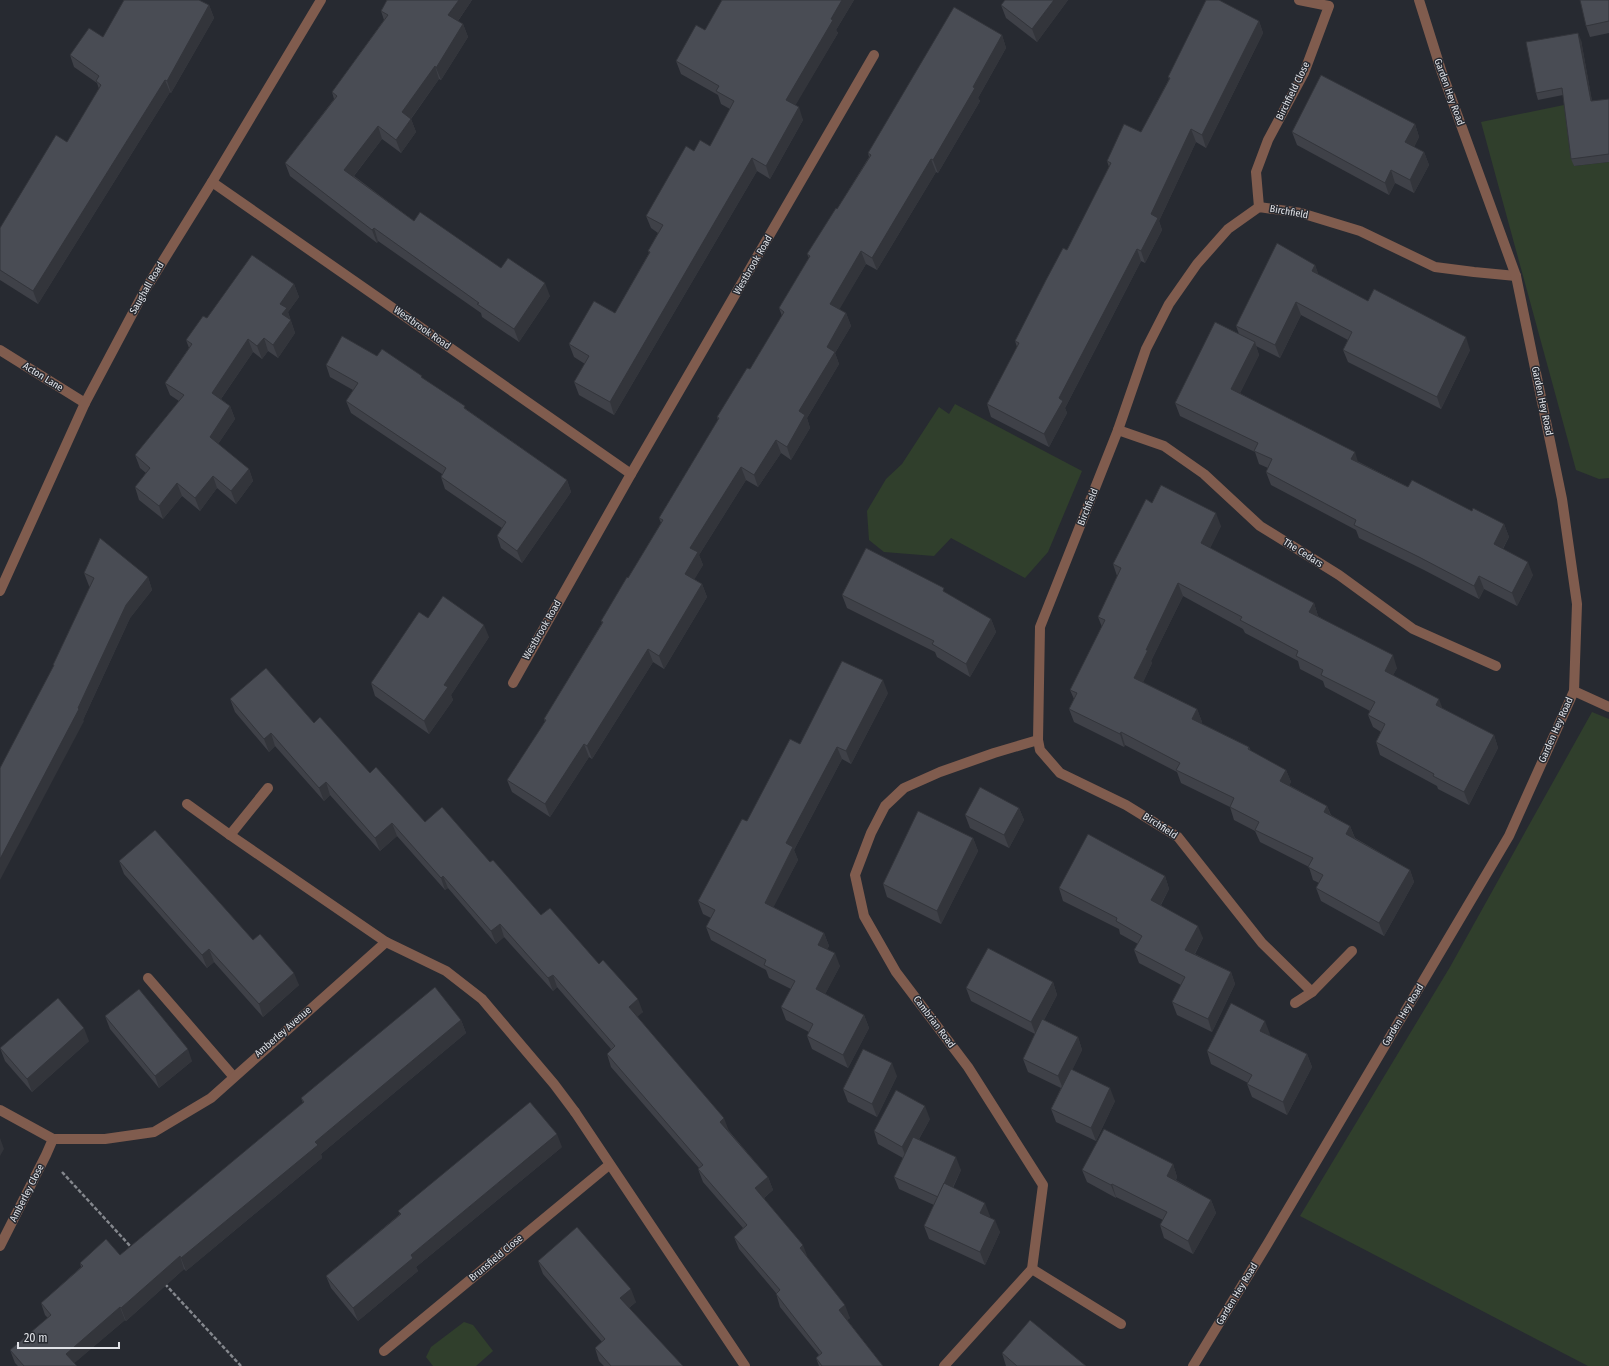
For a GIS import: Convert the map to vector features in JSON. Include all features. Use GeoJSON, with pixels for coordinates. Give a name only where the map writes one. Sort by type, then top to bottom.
{"type":"FeatureCollection","features":[{"type":"Feature","properties":{"kind":"street","name":"Saughall Road"},"geometry":{"type":"LineString","coordinates":[[0,591],[85,403],[145,290],[212,182],[321,0]]}},
{"type":"Feature","properties":{"kind":"street","name":"Birchfield Close"},"geometry":{"type":"LineString","coordinates":[[1259,207],[1256,172],[1268,140],[1304,73],[1329,6],[1299,0]]}},
{"type":"Feature","properties":{"kind":"street","name":"Garden Hey Road"},"geometry":{"type":"LineString","coordinates":[[1196,1365],[1509,836],[1574,691],[1577,604],[1562,499],[1516,276],[1441,70],[1419,0]]}},
{"type":"Feature","properties":{"kind":"street","name":"Westbrook Road"},"geometry":{"type":"LineString","coordinates":[[512,683],[631,474],[874,55]]}},
{"type":"Feature","properties":{"kind":"street","name":"Westbrook Road"},"geometry":{"type":"LineString","coordinates":[[212,182],[631,474]]}},
{"type":"Feature","properties":{"kind":"street","name":"Birchfield"},"geometry":{"type":"LineString","coordinates":[[1312,992],[1262,943],[1178,837],[1126,805],[1060,773],[1040,750],[1038,740],[1040,627],[1118,430],[1146,349],[1169,304],[1197,264],[1228,229],[1259,207],[1301,213],[1360,231],[1434,267],[1516,276]]}},
{"type":"Feature","properties":{"kind":"street","name":"Acton Lane"},"geometry":{"type":"LineString","coordinates":[[0,350],[85,403]]}},
{"type":"Feature","properties":{"kind":"street","name":"The Cedars"},"geometry":{"type":"LineString","coordinates":[[1118,430],[1164,446],[1204,474],[1260,526],[1338,575],[1413,629],[1496,666]]}},
{"type":"Feature","properties":{"kind":"street"},"geometry":{"type":"LineString","coordinates":[[1574,691],[1609,707]]}},
{"type":"Feature","properties":{"kind":"street","name":"Cambrian Road"},"geometry":{"type":"LineString","coordinates":[[1032,1269],[1043,1185],[968,1067],[896,972],[864,916],[855,875],[871,833],[885,806],[904,788],[940,772],[994,753],[1038,740]]}},
{"type":"Feature","properties":{"kind":"street"},"geometry":{"type":"LineString","coordinates":[[230,835],[268,788]]}},
{"type":"Feature","properties":{"kind":"street"},"geometry":{"type":"LineString","coordinates":[[187,804],[386,942],[446,971],[482,999],[554,1084],[575,1112],[609,1165],[745,1366]]}},
{"type":"Feature","properties":{"kind":"street","name":"Amberley Avenue"},"geometry":{"type":"LineString","coordinates":[[0,1110],[53,1139],[105,1139],[154,1132],[211,1098],[233,1076],[386,942]]}},
{"type":"Feature","properties":{"kind":"street"},"geometry":{"type":"LineString","coordinates":[[1295,1003],[1312,992],[1352,951]]}},
{"type":"Feature","properties":{"kind":"street"},"geometry":{"type":"LineString","coordinates":[[148,978],[233,1076]]}},
{"type":"Feature","properties":{"kind":"street","name":"Amberley Close"},"geometry":{"type":"LineString","coordinates":[[0,1246],[46,1156],[53,1139]]}},
{"type":"Feature","properties":{"kind":"street","name":"Brunsfield Close"},"geometry":{"type":"LineString","coordinates":[[384,1351],[609,1165]]}},
{"type":"Feature","properties":{"kind":"street"},"geometry":{"type":"LineString","coordinates":[[944,1366],[1032,1269],[1121,1324]]}},
{"type":"Feature","properties":{"kind":"path"},"geometry":{"type":"LineString","coordinates":[[46,1156],[133,1249]]}},
{"type":"Feature","properties":{"kind":"path"},"geometry":{"type":"LineString","coordinates":[[160,1278],[241,1366]]}},
{"type":"Feature","properties":{"kind":"green space"},"geometry":{"type":"Polygon","coordinates":[[[1564,105],[1567,112],[1574,166],[1609,162],[1609,478],[1599,479],[1576,470],[1481,122],[1564,105]]]}},
{"type":"Feature","properties":{"kind":"green space"},"geometry":{"type":"Polygon","coordinates":[[[955,404],[1082,471],[1048,552],[1025,578],[951,538],[934,556],[884,552],[869,540],[867,511],[886,479],[902,464],[939,407],[949,414],[955,404]]]}},
{"type":"Feature","properties":{"kind":"green space"},"geometry":{"type":"Polygon","coordinates":[[[1592,712],[1609,719],[1609,1366],[1588,1366],[1300,1216],[1450,967],[1592,712]]]}},
{"type":"Feature","properties":{"kind":"green space"},"geometry":{"type":"Polygon","coordinates":[[[464,1322],[473,1325],[493,1351],[476,1366],[433,1366],[426,1357],[431,1347],[464,1322]]]}},
{"type":"Feature","properties":{"kind":"building"},"geometry":{"type":"Polygon","coordinates":[[[124,0],[199,0],[209,5],[167,81],[165,80],[33,291],[0,270],[0,228],[56,135],[67,142],[101,85],[96,81],[99,76],[70,55],[89,28],[103,37],[124,0]]]}},
{"type":"Feature","properties":{"kind":"building"},"geometry":{"type":"Polygon","coordinates":[[[387,0],[459,0],[448,15],[463,24],[436,68],[435,66],[402,112],[411,119],[396,140],[378,126],[344,170],[414,221],[420,212],[501,268],[508,258],[545,283],[514,329],[477,304],[479,303],[374,228],[372,230],[285,163],[337,96],[332,92],[388,15],[381,11],[387,0]]]}},
{"type":"Feature","properties":{"kind":"building"},"geometry":{"type":"Polygon","coordinates":[[[722,0],[842,0],[831,19],[833,20],[786,100],[799,107],[766,166],[752,158],[610,402],[574,382],[589,356],[569,344],[594,301],[615,313],[650,252],[648,251],[663,225],[646,216],[686,146],[694,151],[700,140],[710,146],[734,101],[716,91],[719,86],[676,61],[696,25],[705,30],[722,0]]]}},
{"type":"Feature","properties":{"kind":"building"},"geometry":{"type":"Polygon","coordinates":[[[1005,0],[1054,0],[1032,29],[1001,5],[1005,0]]]}},
{"type":"Feature","properties":{"kind":"building"},"geometry":{"type":"Polygon","coordinates":[[[1206,0],[1219,0],[1259,21],[1202,135],[1191,129],[1151,214],[1158,218],[1141,251],[1137,249],[1059,398],[1063,401],[1044,434],[987,404],[1019,343],[1015,341],[1046,280],[1063,248],[1067,250],[1111,163],[1107,161],[1124,124],[1141,132],[1170,78],[1168,77],[1206,0]]]}},
{"type":"Feature","properties":{"kind":"building"},"geometry":{"type":"Polygon","coordinates":[[[1580,0],[1609,0],[1609,21],[1586,26],[1580,0]]]}},
{"type":"Feature","properties":{"kind":"building"},"geometry":{"type":"Polygon","coordinates":[[[954,7],[1002,35],[973,87],[975,88],[933,160],[931,159],[872,258],[861,251],[830,304],[846,313],[827,347],[835,352],[799,411],[805,415],[787,447],[776,440],[754,475],[741,467],[690,548],[698,552],[685,574],[702,584],[659,656],[648,649],[587,746],[584,744],[545,804],[507,780],[546,720],[544,719],[603,622],[601,621],[663,520],[659,518],[719,418],[717,417],[747,368],[750,369],[784,312],[779,308],[810,256],[807,254],[871,155],[868,153],[954,7]]]}},
{"type":"Feature","properties":{"kind":"building"},"geometry":{"type":"Polygon","coordinates":[[[1578,33],[1591,101],[1609,99],[1609,154],[1571,159],[1562,88],[1536,93],[1526,42],[1578,33]]]}},
{"type":"Feature","properties":{"kind":"building"},"geometry":{"type":"Polygon","coordinates":[[[1321,75],[1415,124],[1405,142],[1424,152],[1410,180],[1391,170],[1385,183],[1292,132],[1321,75]]]}},
{"type":"Feature","properties":{"kind":"building"},"geometry":{"type":"Polygon","coordinates":[[[1277,243],[1315,265],[1312,271],[1368,301],[1374,289],[1466,337],[1437,397],[1343,350],[1352,332],[1296,302],[1275,345],[1236,326],[1277,243]]]}},
{"type":"Feature","properties":{"kind":"building"},"geometry":{"type":"Polygon","coordinates":[[[252,255],[294,284],[280,304],[287,308],[282,314],[291,320],[273,345],[264,338],[257,346],[248,339],[212,393],[230,406],[210,437],[249,469],[231,491],[213,476],[195,498],[177,483],[159,506],[135,487],[150,468],[135,455],[184,395],[165,383],[192,344],[186,340],[203,316],[207,318],[252,255]]]}},
{"type":"Feature","properties":{"kind":"building"},"geometry":{"type":"Polygon","coordinates":[[[1215,322],[1255,342],[1231,389],[1355,452],[1351,459],[1408,487],[1412,480],[1472,511],[1473,508],[1504,524],[1494,544],[1528,562],[1512,593],[1479,576],[1474,586],[1354,525],[1356,520],[1266,472],[1272,459],[1254,451],[1258,443],[1175,403],[1215,322]]]}},
{"type":"Feature","properties":{"kind":"building"},"geometry":{"type":"Polygon","coordinates":[[[342,336],[377,356],[382,349],[465,406],[464,408],[567,480],[517,551],[497,536],[506,522],[441,477],[446,468],[346,401],[358,383],[326,365],[342,336]]]}},
{"type":"Feature","properties":{"kind":"building"},"geometry":{"type":"Polygon","coordinates":[[[1161,485],[1216,513],[1201,543],[1314,603],[1309,612],[1393,655],[1385,671],[1439,699],[1436,705],[1494,735],[1464,792],[1433,776],[1434,774],[1376,742],[1385,724],[1368,715],[1375,702],[1321,675],[1323,670],[1296,656],[1298,651],[1240,620],[1242,617],[1178,583],[1134,678],[1197,709],[1192,719],[1249,747],[1248,749],[1286,770],[1280,781],[1327,806],[1324,812],[1350,826],[1346,834],[1410,870],[1379,923],[1316,888],[1323,875],[1308,867],[1313,858],[1255,830],[1259,822],[1230,807],[1234,798],[1176,770],[1180,763],[1121,732],[1120,734],[1069,709],[1077,693],[1070,690],[1105,620],[1098,617],[1121,568],[1113,564],[1146,499],[1152,503],[1161,485]]]}},
{"type":"Feature","properties":{"kind":"building"},"geometry":{"type":"Polygon","coordinates":[[[100,538],[148,577],[126,605],[78,708],[79,709],[0,859],[0,768],[54,665],[94,578],[84,573],[100,538]]]}},
{"type":"Feature","properties":{"kind":"building"},"geometry":{"type":"Polygon","coordinates":[[[866,548],[944,588],[943,591],[991,619],[966,664],[932,644],[934,641],[842,595],[866,548]]]}},
{"type":"Feature","properties":{"kind":"building"},"geometry":{"type":"Polygon","coordinates":[[[443,596],[484,625],[444,685],[448,687],[424,721],[371,683],[419,612],[428,618],[443,596]]]}},
{"type":"Feature","properties":{"kind":"building"},"geometry":{"type":"Polygon","coordinates":[[[842,661],[883,680],[846,751],[837,747],[786,843],[793,847],[765,903],[824,933],[818,945],[835,953],[816,989],[864,1015],[843,1055],[807,1036],[813,1024],[781,1007],[795,981],[764,965],[766,960],[706,927],[715,910],[698,901],[742,819],[747,821],[790,739],[800,744],[842,661]]]}},
{"type":"Feature","properties":{"kind":"building"},"geometry":{"type":"Polygon","coordinates":[[[266,668],[314,723],[320,717],[370,773],[376,767],[425,822],[442,807],[490,862],[493,860],[541,915],[550,908],[599,964],[603,960],[638,999],[629,1007],[724,1118],[720,1122],[768,1177],[755,1188],[803,1245],[800,1248],[845,1305],[839,1310],[883,1366],[822,1366],[816,1358],[822,1353],[776,1294],[780,1290],[734,1237],[747,1225],[698,1169],[703,1165],[607,1054],[615,1046],[553,975],[548,978],[500,924],[491,931],[443,876],[441,878],[392,823],[375,838],[326,782],[319,788],[271,733],[264,739],[230,699],[266,668]]]}},
{"type":"Feature","properties":{"kind":"building"},"geometry":{"type":"Polygon","coordinates":[[[980,787],[1019,808],[1004,835],[965,815],[980,787]]]}},
{"type":"Feature","properties":{"kind":"building"},"geometry":{"type":"Polygon","coordinates":[[[918,811],[973,838],[937,911],[883,884],[918,811]]]}},
{"type":"Feature","properties":{"kind":"building"},"geometry":{"type":"Polygon","coordinates":[[[155,830],[253,940],[260,934],[294,973],[259,1004],[209,949],[202,955],[119,861],[155,830]]]}},
{"type":"Feature","properties":{"kind":"building"},"geometry":{"type":"Polygon","coordinates":[[[1088,834],[1165,876],[1151,900],[1198,926],[1185,950],[1231,972],[1208,1019],[1172,1002],[1185,977],[1134,950],[1142,936],[1116,921],[1117,918],[1059,888],[1088,834]]]}},
{"type":"Feature","properties":{"kind":"building"},"geometry":{"type":"Polygon","coordinates":[[[988,948],[1053,982],[1031,1022],[966,988],[988,948]]]}},
{"type":"Feature","properties":{"kind":"building"},"geometry":{"type":"Polygon","coordinates":[[[435,987],[461,1020],[315,1142],[318,1145],[181,1258],[180,1256],[66,1354],[77,1366],[24,1366],[10,1350],[51,1315],[41,1303],[83,1266],[80,1263],[106,1239],[120,1255],[304,1102],[301,1098],[435,987]]]}},
{"type":"Feature","properties":{"kind":"building"},"geometry":{"type":"Polygon","coordinates":[[[139,989],[188,1049],[155,1076],[105,1016],[139,989]]]}},
{"type":"Feature","properties":{"kind":"building"},"geometry":{"type":"Polygon","coordinates":[[[58,998],[84,1028],[27,1079],[0,1048],[58,998]]]}},
{"type":"Feature","properties":{"kind":"building"},"geometry":{"type":"Polygon","coordinates":[[[1231,1003],[1265,1021],[1260,1031],[1307,1054],[1283,1102],[1247,1084],[1252,1075],[1207,1051],[1231,1003]]]}},
{"type":"Feature","properties":{"kind":"building"},"geometry":{"type":"Polygon","coordinates":[[[1042,1019],[1078,1037],[1058,1076],[1023,1059],[1042,1019]]]}},
{"type":"Feature","properties":{"kind":"building"},"geometry":{"type":"Polygon","coordinates":[[[863,1049],[892,1063],[872,1104],[843,1089],[863,1049]]]}},
{"type":"Feature","properties":{"kind":"building"},"geometry":{"type":"Polygon","coordinates":[[[1071,1069],[1110,1088],[1091,1128],[1051,1109],[1071,1069]]]}},
{"type":"Feature","properties":{"kind":"building"},"geometry":{"type":"Polygon","coordinates":[[[896,1090],[925,1106],[902,1147],[874,1131],[896,1090]]]}},
{"type":"Feature","properties":{"kind":"building"},"geometry":{"type":"Polygon","coordinates":[[[530,1102],[557,1134],[411,1255],[413,1258],[353,1308],[326,1276],[401,1214],[398,1211],[530,1102]]]}},
{"type":"Feature","properties":{"kind":"building"},"geometry":{"type":"Polygon","coordinates":[[[1104,1129],[1173,1164],[1167,1176],[1211,1200],[1188,1241],[1160,1225],[1167,1212],[1082,1170],[1104,1129]]]}},
{"type":"Feature","properties":{"kind":"building"},"geometry":{"type":"Polygon","coordinates":[[[913,1137],[956,1157],[938,1197],[894,1177],[913,1137]]]}},
{"type":"Feature","properties":{"kind":"building"},"geometry":{"type":"Polygon","coordinates":[[[944,1183],[985,1203],[980,1213],[995,1220],[980,1252],[924,1226],[944,1183]]]}},
{"type":"Feature","properties":{"kind":"building"},"geometry":{"type":"Polygon","coordinates":[[[577,1227],[631,1289],[620,1298],[683,1366],[611,1366],[595,1348],[605,1339],[538,1261],[577,1227]]]}},
{"type":"Feature","properties":{"kind":"building"},"geometry":{"type":"Polygon","coordinates":[[[1030,1320],[1086,1366],[1017,1366],[1002,1353],[1030,1320]]]}}]}
